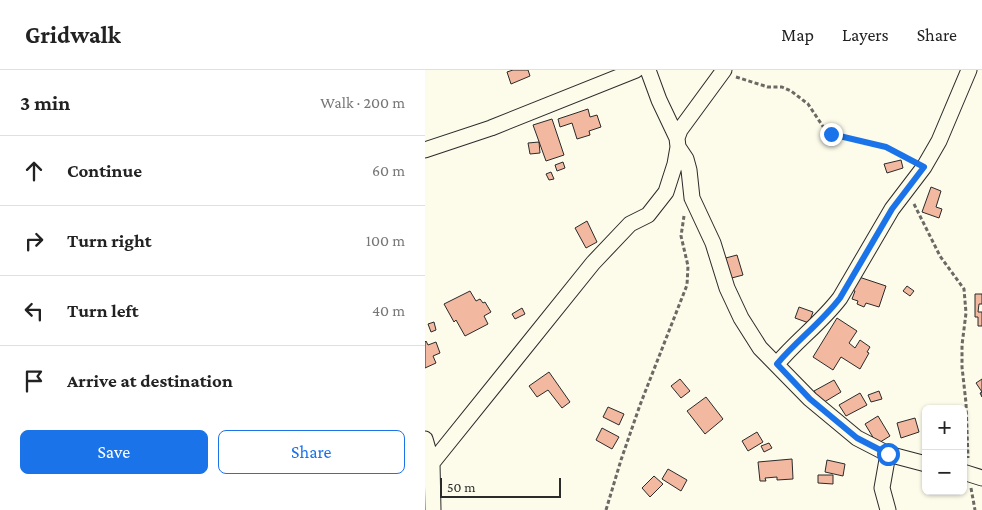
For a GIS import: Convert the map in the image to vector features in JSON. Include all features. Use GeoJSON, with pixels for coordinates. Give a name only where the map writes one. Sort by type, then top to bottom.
{"type":"FeatureCollection","features":[{"type":"Feature","properties":{"kind":"street"},"geometry":{"type":"LineString","coordinates":[[425,150],[491,128],[636,70]]}},
{"type":"Feature","properties":{"kind":"street"},"geometry":{"type":"LineString","coordinates":[[648,70],[659,100],[686,159],[692,198],[713,243],[727,288],[741,318],[760,348],[810,399],[857,438],[888,454],[922,463]]}},
{"type":"Feature","properties":{"kind":"street"},"geometry":{"type":"LineString","coordinates":[[777,364],[831,310],[840,298],[892,209],[924,167],[947,126],[969,70]]}},
{"type":"Feature","properties":{"kind":"street"},"geometry":{"type":"LineString","coordinates":[[432,463],[593,263],[630,224],[648,215],[666,192],[675,164],[680,130],[718,74]]}},
{"type":"Feature","properties":{"kind":"street"},"geometry":{"type":"LineString","coordinates":[[425,439],[432,463],[433,510]]}},
{"type":"Feature","properties":{"kind":"street"},"geometry":{"type":"LineString","coordinates":[[888,454],[881,488],[888,510]]}},
{"type":"Feature","properties":{"kind":"street"},"geometry":{"type":"LineString","coordinates":[[967,473],[982,478]]}},
{"type":"Feature","properties":{"kind":"path"},"geometry":{"type":"LineString","coordinates":[[718,74],[744,79],[768,87],[782,87],[791,91],[808,104],[826,131],[831,134],[886,147],[924,167]]}},
{"type":"Feature","properties":{"kind":"path"},"geometry":{"type":"LineString","coordinates":[[906,190],[940,256],[964,289],[966,313],[962,345],[962,367],[968,437],[967,450]]}},
{"type":"Feature","properties":{"kind":"path"},"geometry":{"type":"LineString","coordinates":[[606,510],[640,405],[687,285],[688,266],[681,236],[685,212],[692,198]]}},
{"type":"Feature","properties":{"kind":"building"},"geometry":{"type":"Polygon","coordinates":[[[528,70],[530,76],[511,84],[507,72],[528,70]]]}},
{"type":"Feature","properties":{"kind":"building"},"geometry":{"type":"Polygon","coordinates":[[[588,109],[590,117],[597,115],[601,127],[589,131],[590,135],[577,139],[572,123],[560,127],[558,119],[588,109]]]}},
{"type":"Feature","properties":{"kind":"building"},"geometry":{"type":"Polygon","coordinates":[[[552,119],[564,155],[546,161],[533,125],[552,119]]]}},
{"type":"Feature","properties":{"kind":"building"},"geometry":{"type":"Polygon","coordinates":[[[539,142],[540,153],[530,154],[528,143],[539,142]]]}},
{"type":"Feature","properties":{"kind":"building"},"geometry":{"type":"Polygon","coordinates":[[[901,160],[903,168],[887,173],[884,164],[901,160]]]}},
{"type":"Feature","properties":{"kind":"building"},"geometry":{"type":"Polygon","coordinates":[[[563,162],[565,168],[557,171],[555,165],[563,162]]]}},
{"type":"Feature","properties":{"kind":"building"},"geometry":{"type":"Polygon","coordinates":[[[551,172],[554,179],[549,180],[546,174],[551,172]]]}},
{"type":"Feature","properties":{"kind":"building"},"geometry":{"type":"Polygon","coordinates":[[[931,187],[941,191],[936,207],[942,209],[939,218],[922,212],[931,187]]]}},
{"type":"Feature","properties":{"kind":"building"},"geometry":{"type":"Polygon","coordinates":[[[587,221],[597,242],[586,248],[575,228],[587,221]]]}},
{"type":"Feature","properties":{"kind":"building"},"geometry":{"type":"Polygon","coordinates":[[[737,255],[743,275],[728,279],[722,259],[737,255]]]}},
{"type":"Feature","properties":{"kind":"building"},"geometry":{"type":"Polygon","coordinates":[[[856,276],[886,286],[879,307],[866,303],[864,307],[857,304],[858,301],[852,299],[855,291],[852,290],[856,276]]]}},
{"type":"Feature","properties":{"kind":"building"},"geometry":{"type":"Polygon","coordinates":[[[907,286],[914,291],[910,296],[903,291],[907,286]]]}},
{"type":"Feature","properties":{"kind":"building"},"geometry":{"type":"Polygon","coordinates":[[[470,291],[476,301],[480,299],[483,303],[485,302],[491,312],[484,316],[488,324],[465,336],[456,320],[454,322],[444,304],[470,291]]]}},
{"type":"Feature","properties":{"kind":"building"},"geometry":{"type":"Polygon","coordinates":[[[975,294],[982,294],[982,304],[979,304],[978,312],[982,312],[982,326],[978,326],[978,317],[975,317],[975,294]]]}},
{"type":"Feature","properties":{"kind":"building"},"geometry":{"type":"Polygon","coordinates":[[[799,307],[813,312],[809,323],[795,318],[799,307]]]}},
{"type":"Feature","properties":{"kind":"building"},"geometry":{"type":"Polygon","coordinates":[[[522,308],[525,314],[515,319],[512,314],[522,308]]]}},
{"type":"Feature","properties":{"kind":"building"},"geometry":{"type":"Polygon","coordinates":[[[837,318],[857,331],[849,343],[855,348],[860,340],[870,347],[867,352],[869,353],[860,369],[841,357],[833,370],[813,357],[837,318]]]}},
{"type":"Feature","properties":{"kind":"building"},"geometry":{"type":"Polygon","coordinates":[[[434,322],[436,330],[431,332],[428,324],[434,322]]]}},
{"type":"Feature","properties":{"kind":"building"},"geometry":{"type":"Polygon","coordinates":[[[425,342],[428,345],[436,342],[440,353],[433,356],[436,363],[425,368],[425,342]]]}},
{"type":"Feature","properties":{"kind":"building"},"geometry":{"type":"Polygon","coordinates":[[[549,372],[570,402],[562,408],[548,390],[537,397],[529,386],[549,372]]]}},
{"type":"Feature","properties":{"kind":"building"},"geometry":{"type":"Polygon","coordinates":[[[680,379],[690,391],[681,398],[671,386],[680,379]]]}},
{"type":"Feature","properties":{"kind":"building"},"geometry":{"type":"Polygon","coordinates":[[[982,379],[982,392],[976,383],[982,379]]]}},
{"type":"Feature","properties":{"kind":"building"},"geometry":{"type":"Polygon","coordinates":[[[834,380],[841,392],[821,404],[814,391],[834,380]]]}},
{"type":"Feature","properties":{"kind":"building"},"geometry":{"type":"Polygon","coordinates":[[[879,391],[882,399],[871,402],[868,395],[879,391]]]}},
{"type":"Feature","properties":{"kind":"building"},"geometry":{"type":"Polygon","coordinates":[[[860,393],[867,405],[846,416],[839,405],[860,393]]]}},
{"type":"Feature","properties":{"kind":"building"},"geometry":{"type":"Polygon","coordinates":[[[706,397],[723,419],[705,434],[687,411],[706,397]]]}},
{"type":"Feature","properties":{"kind":"building"},"geometry":{"type":"Polygon","coordinates":[[[608,407],[624,414],[619,425],[603,417],[608,407]]]}},
{"type":"Feature","properties":{"kind":"building"},"geometry":{"type":"Polygon","coordinates":[[[878,416],[890,436],[877,444],[865,424],[878,416]]]}},
{"type":"Feature","properties":{"kind":"building"},"geometry":{"type":"Polygon","coordinates":[[[915,418],[919,432],[901,438],[897,423],[915,418]]]}},
{"type":"Feature","properties":{"kind":"building"},"geometry":{"type":"Polygon","coordinates":[[[602,428],[619,437],[612,449],[596,440],[602,428]]]}},
{"type":"Feature","properties":{"kind":"building"},"geometry":{"type":"Polygon","coordinates":[[[757,432],[763,442],[748,451],[742,441],[757,432]]]}},
{"type":"Feature","properties":{"kind":"building"},"geometry":{"type":"Polygon","coordinates":[[[769,443],[772,448],[764,452],[761,446],[769,443]]]}},
{"type":"Feature","properties":{"kind":"building"},"geometry":{"type":"Polygon","coordinates":[[[792,459],[793,479],[777,480],[777,477],[765,478],[766,481],[760,481],[758,462],[792,459]]]}},
{"type":"Feature","properties":{"kind":"building"},"geometry":{"type":"Polygon","coordinates":[[[827,460],[845,464],[843,476],[825,472],[827,460]]]}},
{"type":"Feature","properties":{"kind":"building"},"geometry":{"type":"Polygon","coordinates":[[[668,469],[687,480],[681,491],[662,479],[668,469]]]}},
{"type":"Feature","properties":{"kind":"building"},"geometry":{"type":"Polygon","coordinates":[[[818,475],[833,475],[833,484],[818,483],[818,475]]]}},
{"type":"Feature","properties":{"kind":"building"},"geometry":{"type":"Polygon","coordinates":[[[654,476],[663,484],[650,497],[642,488],[654,476]]]}},
{"type":"Feature","properties":{"kind":"route"},"geometry":{"type":"LineString","coordinates":[[831,134],[886,147],[924,167],[892,209],[840,298],[831,310],[777,364],[810,399],[857,438],[888,454]]}}]}
